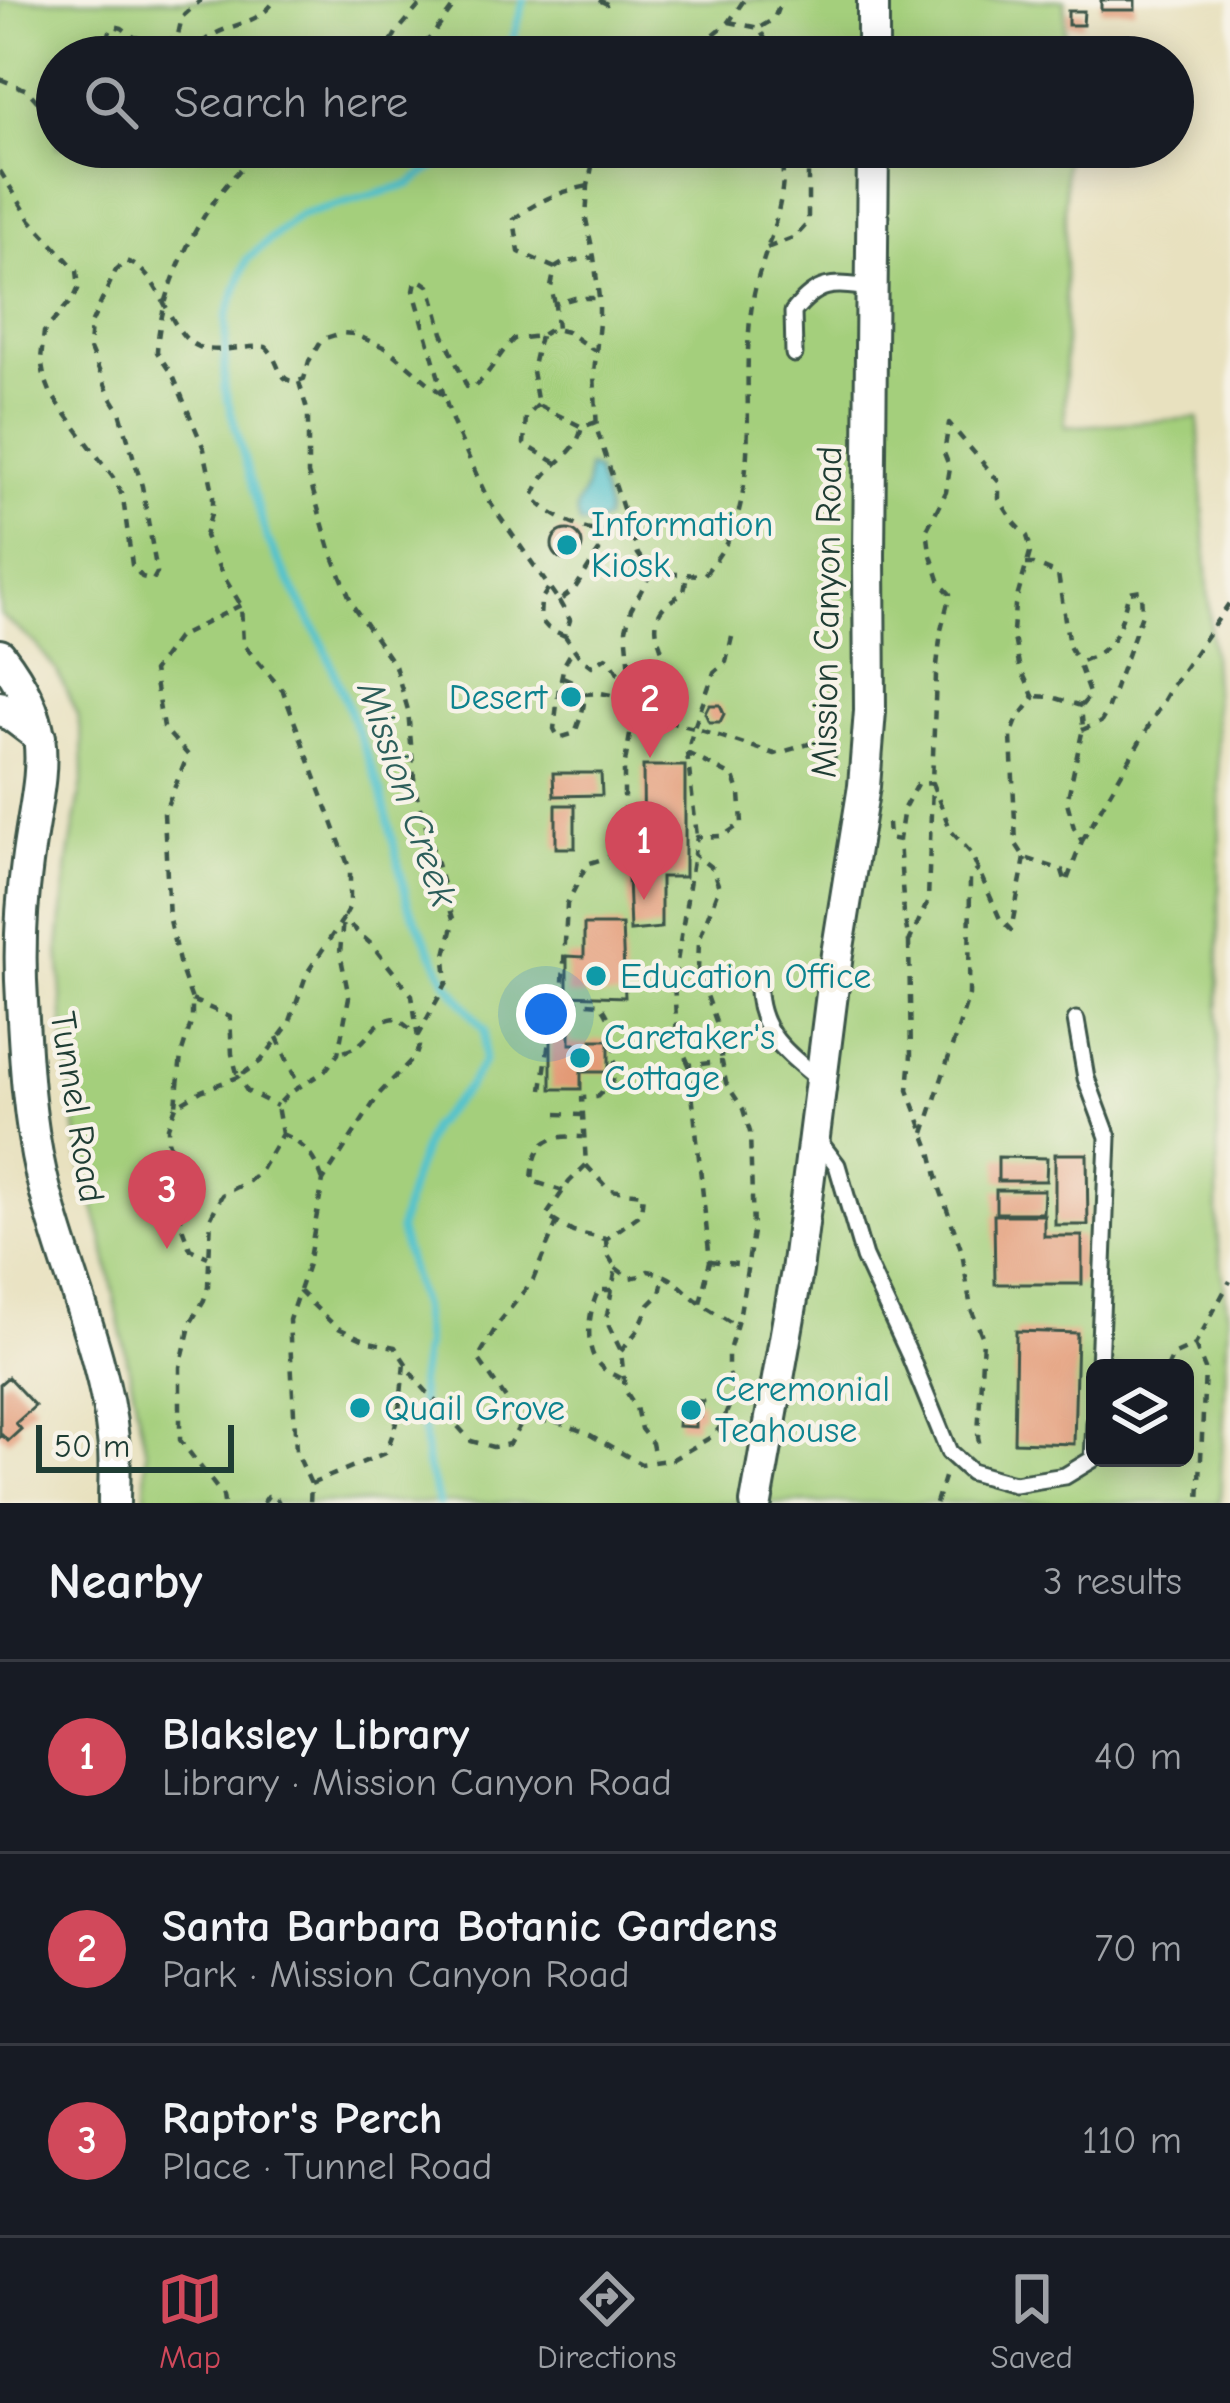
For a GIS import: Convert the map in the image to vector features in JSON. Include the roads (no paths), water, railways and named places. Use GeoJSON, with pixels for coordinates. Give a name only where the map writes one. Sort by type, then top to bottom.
{"type":"FeatureCollection","features":[{"type":"Feature","properties":{"kind":"street"},"geometry":{"type":"LineString","coordinates":[[873,0],[873,36]]}},
{"type":"Feature","properties":{"kind":"street","name":"Mission Canyon Road"},"geometry":{"type":"LineString","coordinates":[[756,1503],[797,1271],[864,782],[870,711],[872,168]]}},
{"type":"Feature","properties":{"kind":"street","name":"Tunnel Road"},"geometry":{"type":"LineString","coordinates":[[0,655],[22,686],[40,737],[41,780],[22,904],[22,998],[31,1111],[40,1169],[113,1437],[114,1503]]}},
{"type":"Feature","properties":{"kind":"street"},"geometry":{"type":"LineString","coordinates":[[0,707],[40,737]]}},
{"type":"Feature","properties":{"kind":"lane"},"geometry":{"type":"LineString","coordinates":[[794,354],[793,312],[811,291],[835,283],[870,289]]}},
{"type":"Feature","properties":{"kind":"lane"},"geometry":{"type":"LineString","coordinates":[[758,980],[757,1004],[775,1042],[822,1082]]}},
{"type":"Feature","properties":{"kind":"lane"},"geometry":{"type":"LineString","coordinates":[[1076,1020],[1086,1078],[1108,1138],[1099,1359]]}},
{"type":"Feature","properties":{"kind":"lane"},"geometry":{"type":"LineString","coordinates":[[815,1136],[837,1165],[864,1257],[953,1456],[970,1472],[1014,1484],[1065,1477],[1086,1464]]}},
{"type":"Feature","properties":{"kind":"water"},"geometry":{"type":"Polygon","coordinates":[[[588,467],[596,470],[607,509],[605,520],[580,525],[577,507],[588,467]]]}},
{"type":"Feature","properties":{"kind":"waterway","name":"Mission Creek"},"geometry":{"type":"LineString","coordinates":[[514,36],[524,0]]}},
{"type":"Feature","properties":{"kind":"waterway","name":"Mission Creek"},"geometry":{"type":"LineString","coordinates":[[433,168],[408,185],[298,216],[247,259],[226,318],[224,387],[267,539],[324,646],[381,791],[408,904],[447,982],[485,1031],[484,1061],[468,1087],[431,1127],[399,1229],[421,1307],[425,1344],[419,1383],[427,1466],[439,1503]]}},
{"type":"Feature","properties":{"kind":"place","name":"Information Kiosk"},"geometry":{"type":"Point","coordinates":[567,545]}},
{"type":"Feature","properties":{"kind":"place","name":"Desert"},"geometry":{"type":"Point","coordinates":[571,697]}},
{"type":"Feature","properties":{"kind":"place","name":"Santa Barbara Botanic Gardens"},"geometry":{"type":"Point","coordinates":[650,758]}},
{"type":"Feature","properties":{"kind":"place","name":"Blaksley Library"},"geometry":{"type":"Point","coordinates":[644,900]}},
{"type":"Feature","properties":{"kind":"place","name":"Education Office"},"geometry":{"type":"Point","coordinates":[596,976]}},
{"type":"Feature","properties":{"kind":"place","name":"Caretaker's Cottage"},"geometry":{"type":"Point","coordinates":[580,1058]}},
{"type":"Feature","properties":{"kind":"place","name":"Raptor's Perch"},"geometry":{"type":"Point","coordinates":[167,1249]}},
{"type":"Feature","properties":{"kind":"place","name":"Quail Grove"},"geometry":{"type":"Point","coordinates":[360,1408]}},
{"type":"Feature","properties":{"kind":"place","name":"Ceremonial Teahouse"},"geometry":{"type":"Point","coordinates":[691,1410]}}]}
